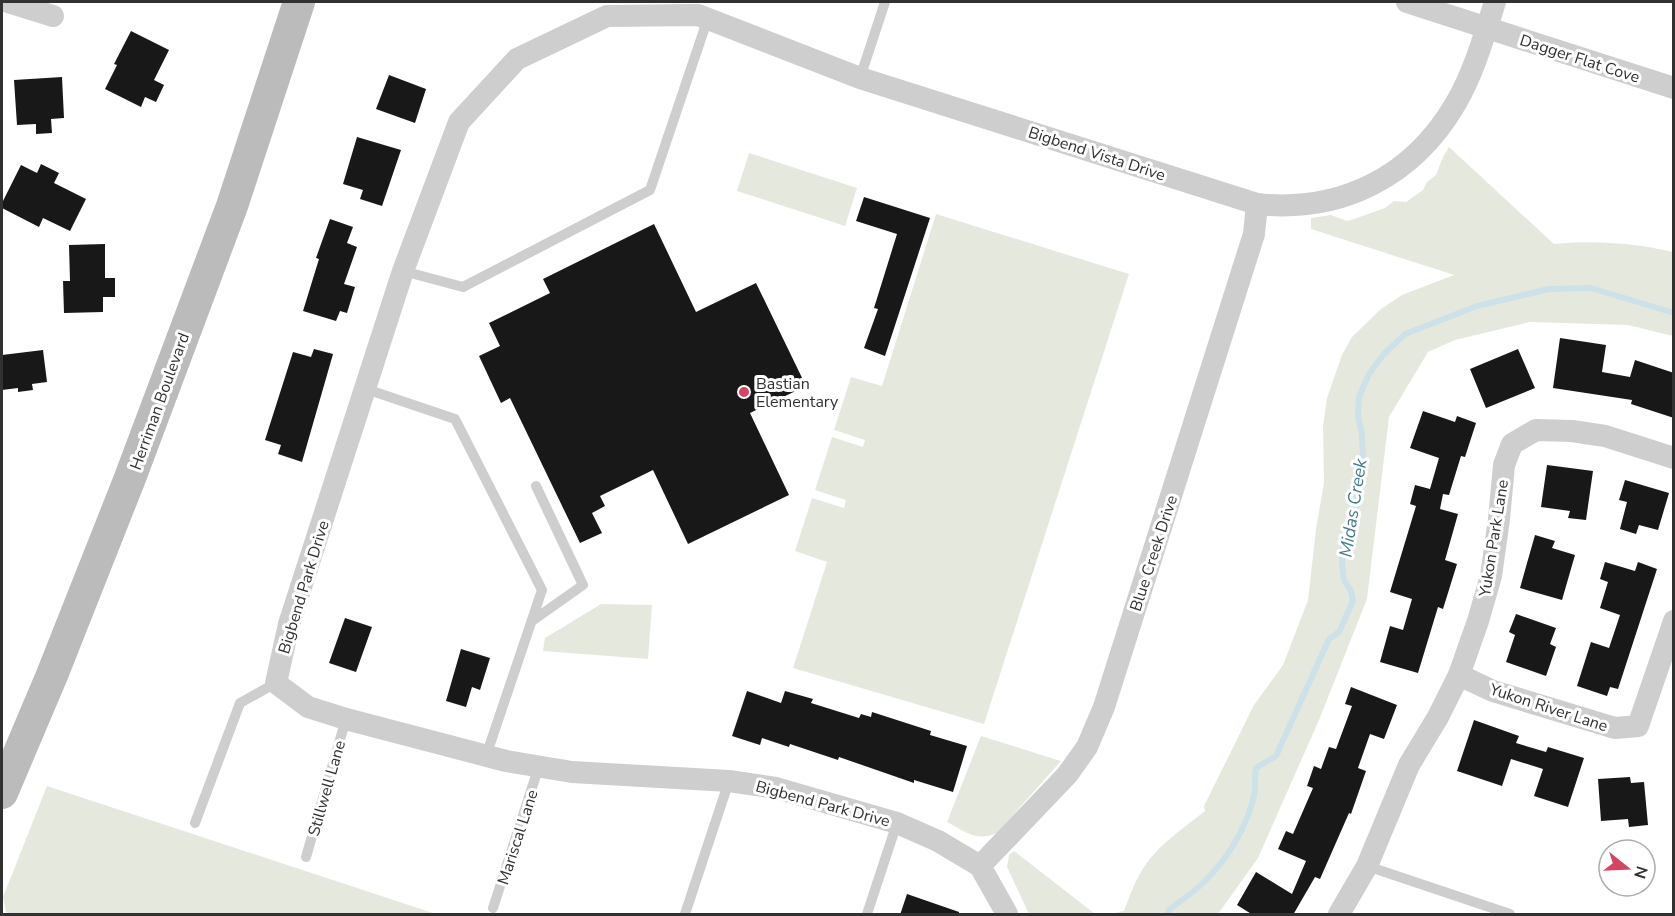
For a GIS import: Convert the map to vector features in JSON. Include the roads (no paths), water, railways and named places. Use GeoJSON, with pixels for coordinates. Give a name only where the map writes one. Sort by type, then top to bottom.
{"type":"FeatureCollection","features":[{"type":"Feature","properties":{"kind":"main road","name":"Herriman Boulevard"},"geometry":{"type":"LineString","coordinates":[[3,784],[52,675],[130,478],[232,206],[299,2]]}},
{"type":"Feature","properties":{"kind":"street"},"geometry":{"type":"LineString","coordinates":[[8,2],[53,16]]}},
{"type":"Feature","properties":{"kind":"street","name":"Dagger Flat Cove"},"geometry":{"type":"LineString","coordinates":[[1407,2],[1674,88]]}},
{"type":"Feature","properties":{"kind":"street","name":"Bigbend Vista Drive"},"geometry":{"type":"LineString","coordinates":[[605,9],[698,15],[860,78],[1257,204],[1296,206],[1331,200],[1365,188],[1396,171],[1430,140],[1456,103],[1474,65],[1495,2]]}},
{"type":"Feature","properties":{"kind":"street","name":"Bigbend Park Drive"},"geometry":{"type":"LineString","coordinates":[[605,9],[517,59],[459,122],[403,271],[289,624],[276,683],[308,707],[506,761],[572,772],[729,781],[776,788],[897,823],[938,841],[980,866]]}},
{"type":"Feature","properties":{"kind":"street","name":"Blue Creek Drive"},"geometry":{"type":"LineString","coordinates":[[980,866],[1067,775],[1087,747],[1104,706],[1254,234],[1257,204]]}},
{"type":"Feature","properties":{"kind":"street","name":"Yukon Park Lane"},"geometry":{"type":"LineString","coordinates":[[1339,915],[1367,866],[1409,765],[1438,717],[1459,675],[1491,576],[1504,465],[1512,444],[1536,430],[1572,430],[1605,436],[1674,458]]}},
{"type":"Feature","properties":{"kind":"street","name":"Yukon River Lane"},"geometry":{"type":"LineString","coordinates":[[1459,675],[1493,691],[1615,728],[1638,726],[1674,621]]}},
{"type":"Feature","properties":{"kind":"street"},"geometry":{"type":"LineString","coordinates":[[980,866],[1007,915]]}},
{"type":"Feature","properties":{"kind":"lane"},"geometry":{"type":"LineString","coordinates":[[860,78],[885,2]]}},
{"type":"Feature","properties":{"kind":"lane"},"geometry":{"type":"LineString","coordinates":[[403,271],[463,287],[650,190],[708,18]]}},
{"type":"Feature","properties":{"kind":"lane"},"geometry":{"type":"LineString","coordinates":[[366,389],[455,419],[542,590],[486,756]]}},
{"type":"Feature","properties":{"kind":"lane"},"geometry":{"type":"LineString","coordinates":[[532,621],[583,585],[536,486]]}},
{"type":"Feature","properties":{"kind":"lane"},"geometry":{"type":"LineString","coordinates":[[195,823],[240,703],[276,683]]}},
{"type":"Feature","properties":{"kind":"lane","name":"Stillwell Lane"},"geometry":{"type":"LineString","coordinates":[[306,857],[346,719]]}},
{"type":"Feature","properties":{"kind":"lane","name":"Mariscal Lane"},"geometry":{"type":"LineString","coordinates":[[494,908],[540,766]]}},
{"type":"Feature","properties":{"kind":"lane"},"geometry":{"type":"LineString","coordinates":[[685,915],[729,781]]}},
{"type":"Feature","properties":{"kind":"lane"},"geometry":{"type":"LineString","coordinates":[[867,915],[897,823]]}},
{"type":"Feature","properties":{"kind":"lane"},"geometry":{"type":"LineString","coordinates":[[1367,866],[1510,915]]}},
{"type":"Feature","properties":{"kind":"waterway","name":"Midas Creek"},"geometry":{"type":"LineString","coordinates":[[1167,914],[1212,874],[1228,854],[1241,832],[1255,793],[1256,768],[1276,756],[1329,639],[1339,632],[1353,601],[1351,591],[1344,580],[1342,564],[1343,545],[1357,505],[1356,481],[1363,458],[1358,416],[1359,397],[1369,374],[1383,355],[1405,334],[1477,306],[1549,289],[1591,288],[1674,313]]}},
{"type":"Feature","properties":{"kind":"place","name":"Bastian Elementary"},"geometry":{"type":"Point","coordinates":[744,392]}}]}
